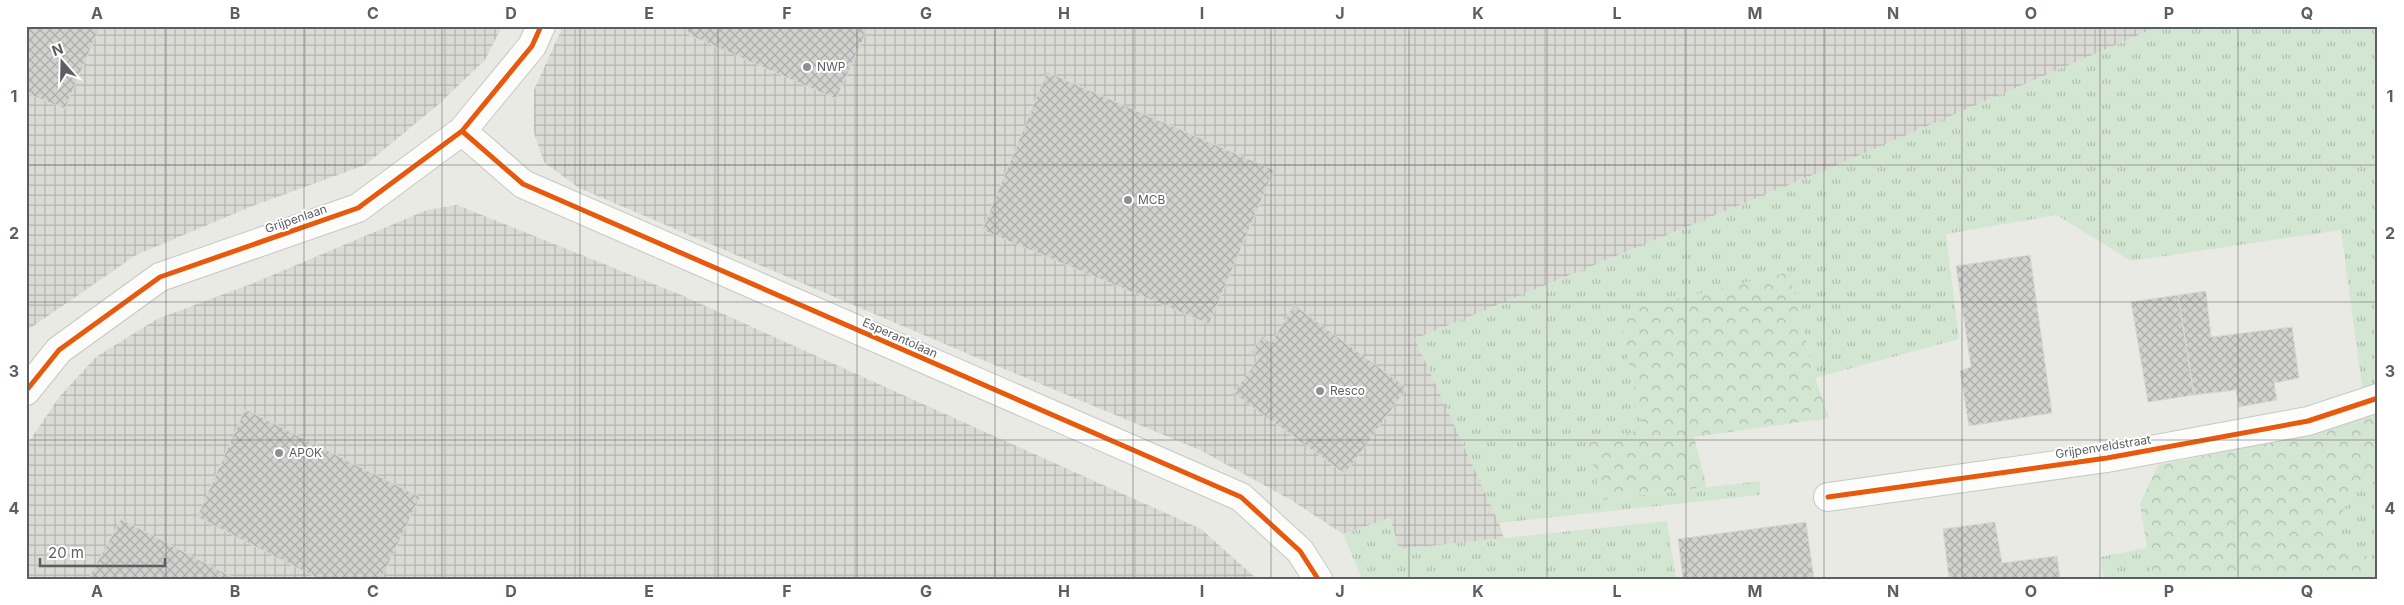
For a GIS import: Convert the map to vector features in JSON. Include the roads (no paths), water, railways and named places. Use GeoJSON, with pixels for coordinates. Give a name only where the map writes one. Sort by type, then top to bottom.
{"type":"FeatureCollection","features":[{"type":"Feature","properties":{"kind":"street","name":"Grijpenlaan"},"geometry":{"type":"LineString","coordinates":[[26,391],[59,350],[160,277],[358,208],[462,131],[532,46],[541,26]]}},
{"type":"Feature","properties":{"kind":"street","name":"Esperantolaan"},"geometry":{"type":"LineString","coordinates":[[462,131],[523,184],[1241,497],[1300,551],[1318,579]]}},
{"type":"Feature","properties":{"kind":"street","name":"Grijpenveldstraat"},"geometry":{"type":"LineString","coordinates":[[1828,497],[2107,458],[2308,421],[2378,398]]}},
{"type":"Feature","properties":{"kind":"place","name":"NWP"},"geometry":{"type":"Point","coordinates":[807,67]}},
{"type":"Feature","properties":{"kind":"place","name":"MCB"},"geometry":{"type":"Point","coordinates":[1128,200]}},
{"type":"Feature","properties":{"kind":"place","name":"Resco"},"geometry":{"type":"Point","coordinates":[1320,391]}},
{"type":"Feature","properties":{"kind":"place","name":"APOK"},"geometry":{"type":"Point","coordinates":[279,453]}}]}
